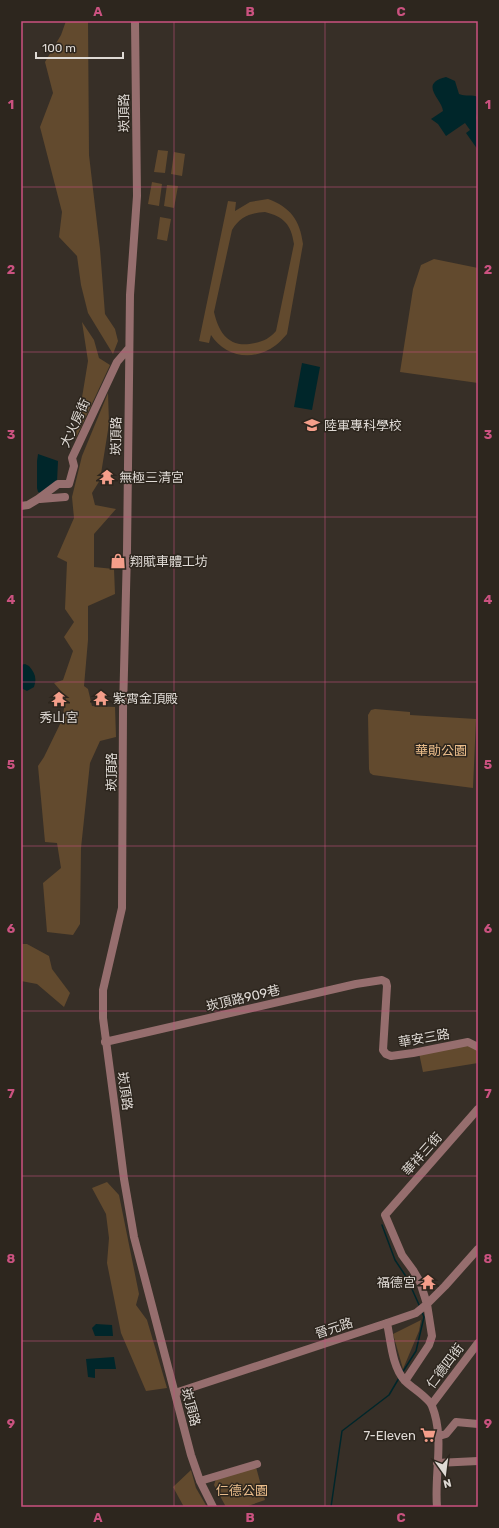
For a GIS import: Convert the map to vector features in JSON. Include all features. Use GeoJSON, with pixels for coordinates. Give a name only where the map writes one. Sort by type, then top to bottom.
{"type":"FeatureCollection","features":[{"type":"Feature","properties":{"kind":"street","name":"崁頂路"},"geometry":{"type":"LineString","coordinates":[[134,21],[137,196],[130,295],[127,551],[123,710],[122,908],[104,990],[102,1018],[124,1179],[134,1237],[200,1481],[213,1507]]}},
{"type":"Feature","properties":{"kind":"street","name":"大火房街"},"geometry":{"type":"LineString","coordinates":[[21,506],[28,505],[58,484],[69,484],[74,466],[72,458],[117,362],[129,348]]}},
{"type":"Feature","properties":{"kind":"street"},"geometry":{"type":"LineString","coordinates":[[38,499],[65,496]]}},
{"type":"Feature","properties":{"kind":"street","name":"崁頂路909巷"},"geometry":{"type":"LineString","coordinates":[[105,1042],[356,984],[382,980],[386,982]]}},
{"type":"Feature","properties":{"kind":"street","name":"華安三路"},"geometry":{"type":"LineString","coordinates":[[386,982],[383,1050],[386,1054],[391,1056],[413,1053],[468,1042],[478,1047]]}},
{"type":"Feature","properties":{"kind":"street","name":"華祥三街"},"geometry":{"type":"LineString","coordinates":[[427,1304],[420,1282],[402,1255],[385,1214],[478,1109]]}},
{"type":"Feature","properties":{"kind":"street","name":"晉元路"},"geometry":{"type":"LineString","coordinates":[[175,1393],[416,1312],[427,1304],[445,1286],[478,1249]]}},
{"type":"Feature","properties":{"kind":"street"},"geometry":{"type":"LineString","coordinates":[[405,1381],[429,1346],[432,1336],[427,1304]]}},
{"type":"Feature","properties":{"kind":"street"},"geometry":{"type":"LineString","coordinates":[[387,1323],[391,1347],[398,1372],[405,1381],[432,1404],[439,1436],[437,1463],[437,1507]]}},
{"type":"Feature","properties":{"kind":"street","name":"仁德四街"},"geometry":{"type":"LineString","coordinates":[[432,1404],[478,1343]]}},
{"type":"Feature","properties":{"kind":"street"},"geometry":{"type":"LineString","coordinates":[[439,1436],[446,1434],[456,1422],[478,1424]]}},
{"type":"Feature","properties":{"kind":"street"},"geometry":{"type":"LineString","coordinates":[[437,1463],[478,1461]]}},
{"type":"Feature","properties":{"kind":"street"},"geometry":{"type":"LineString","coordinates":[[200,1481],[257,1464]]}},
{"type":"Feature","properties":{"kind":"green space"},"geometry":{"type":"Polygon","coordinates":[[[66,21],[88,21],[89,155],[100,249],[105,314],[115,329],[118,341],[113,354],[88,313],[81,285],[77,256],[59,237],[62,212],[40,127],[53,93],[45,62],[61,35],[66,21]]]}},
{"type":"Feature","properties":{"kind":"green space"},"geometry":{"type":"Polygon","coordinates":[[[158,150],[168,151],[165,173],[154,172],[158,150]]]}},
{"type":"Feature","properties":{"kind":"green space"},"geometry":{"type":"Polygon","coordinates":[[[174,152],[185,154],[182,176],[171,174],[174,152]]]}},
{"type":"Feature","properties":{"kind":"green space"},"geometry":{"type":"Polygon","coordinates":[[[152,182],[162,184],[159,206],[148,204],[152,182]]]}},
{"type":"Feature","properties":{"kind":"green space"},"geometry":{"type":"Polygon","coordinates":[[[167,185],[178,186],[174,208],[164,206],[167,185]]]}},
{"type":"Feature","properties":{"kind":"green space"},"geometry":{"type":"Polygon","coordinates":[[[268,199],[276,202],[288,210],[296,221],[302,236],[303,244],[287,334],[268,350],[252,355],[244,355],[236,354],[222,347],[211,335],[209,343],[199,341],[228,201],[236,202],[235,211],[250,202],[268,199]],[[265,212],[246,216],[238,222],[232,230],[214,312],[219,327],[223,333],[232,342],[239,344],[261,341],[276,331],[294,244],[289,226],[282,219],[265,212]]]}},
{"type":"Feature","properties":{"kind":"green space"},"geometry":{"type":"Polygon","coordinates":[[[160,217],[171,219],[167,241],[157,239],[160,217]]]}},
{"type":"Feature","properties":{"kind":"green space"},"geometry":{"type":"Polygon","coordinates":[[[434,259],[478,268],[478,383],[400,372],[413,289],[421,265],[434,259]]]}},
{"type":"Feature","properties":{"kind":"green space"},"geometry":{"type":"Polygon","coordinates":[[[82,322],[94,340],[99,358],[110,365],[75,440],[88,361],[82,322]]]}},
{"type":"Feature","properties":{"kind":"green space"},"geometry":{"type":"Polygon","coordinates":[[[108,393],[109,424],[100,480],[92,493],[95,505],[116,509],[94,534],[94,567],[114,569],[115,594],[88,606],[88,640],[84,686],[88,689],[92,706],[115,707],[116,737],[100,741],[90,763],[81,848],[80,924],[73,935],[47,932],[43,883],[61,868],[57,843],[45,842],[38,766],[62,720],[66,697],[54,683],[63,680],[73,651],[64,637],[74,622],[65,609],[67,562],[57,557],[74,518],[72,497],[82,456],[108,393]]]}},
{"type":"Feature","properties":{"kind":"green space","name":"華勛公園"},"geometry":{"type":"Polygon","coordinates":[[[375,709],[410,712],[410,715],[476,719],[473,788],[373,775],[370,773],[368,715],[371,710],[375,709]]]}},
{"type":"Feature","properties":{"kind":"green space"},"geometry":{"type":"Polygon","coordinates":[[[21,944],[27,944],[49,956],[52,969],[70,993],[64,1007],[37,984],[21,981],[21,944]]]}},
{"type":"Feature","properties":{"kind":"green space"},"geometry":{"type":"Polygon","coordinates":[[[466,1044],[472,1046],[478,1051],[478,1063],[423,1072],[419,1053],[466,1044]]]}},
{"type":"Feature","properties":{"kind":"green space"},"geometry":{"type":"Polygon","coordinates":[[[107,1182],[119,1195],[139,1294],[136,1305],[147,1320],[167,1388],[146,1391],[121,1333],[107,1263],[109,1238],[106,1214],[92,1188],[107,1182]]]}},
{"type":"Feature","properties":{"kind":"green space"},"geometry":{"type":"Polygon","coordinates":[[[421,1320],[419,1331],[403,1369],[393,1334],[421,1320]]]}},
{"type":"Feature","properties":{"kind":"green space","name":"仁德公園"},"geometry":{"type":"Polygon","coordinates":[[[256,1467],[265,1500],[245,1507],[226,1507],[214,1485],[216,1479],[256,1467]]]}},
{"type":"Feature","properties":{"kind":"green space"},"geometry":{"type":"Polygon","coordinates":[[[191,1470],[196,1488],[207,1507],[184,1507],[173,1487],[191,1470]]]}},
{"type":"Feature","properties":{"kind":"water"},"geometry":{"type":"Polygon","coordinates":[[[446,77],[455,81],[459,94],[478,97],[476,118],[478,124],[478,150],[466,133],[470,130],[465,123],[446,136],[438,124],[431,119],[443,111],[442,106],[432,88],[438,80],[446,77]]]}},
{"type":"Feature","properties":{"kind":"water"},"geometry":{"type":"Polygon","coordinates":[[[302,363],[320,367],[312,410],[294,407],[302,363]]]}},
{"type":"Feature","properties":{"kind":"water"},"geometry":{"type":"Polygon","coordinates":[[[38,454],[58,461],[57,482],[41,493],[38,492],[37,488],[38,454]]]}},
{"type":"Feature","properties":{"kind":"water"},"geometry":{"type":"Polygon","coordinates":[[[25,664],[29,666],[34,673],[35,678],[34,687],[27,691],[21,688],[21,665],[25,664]]]}},
{"type":"Feature","properties":{"kind":"water"},"geometry":{"type":"Polygon","coordinates":[[[96,1324],[112,1325],[113,1336],[95,1336],[92,1328],[96,1324]]]}},
{"type":"Feature","properties":{"kind":"water"},"geometry":{"type":"Polygon","coordinates":[[[114,1357],[116,1369],[95,1369],[95,1378],[88,1377],[86,1359],[114,1357]]]}},
{"type":"Feature","properties":{"kind":"waterway"},"geometry":{"type":"LineString","coordinates":[[382,1225],[395,1260],[407,1278],[420,1307]]}},
{"type":"Feature","properties":{"kind":"waterway"},"geometry":{"type":"LineString","coordinates":[[402,1373],[416,1351],[424,1317],[422,1312]]}},
{"type":"Feature","properties":{"kind":"waterway"},"geometry":{"type":"LineString","coordinates":[[331,1507],[342,1431],[389,1395],[399,1378]]}},
{"type":"Feature","properties":{"kind":"place","name":"陸軍專科學校"},"geometry":{"type":"Point","coordinates":[312,425]}},
{"type":"Feature","properties":{"kind":"place","name":"無極三清宮"},"geometry":{"type":"Point","coordinates":[107,477]}},
{"type":"Feature","properties":{"kind":"place","name":"翔賦車體工坊"},"geometry":{"type":"Point","coordinates":[118,561]}},
{"type":"Feature","properties":{"kind":"place","name":"紫霄金頂殿"},"geometry":{"type":"Point","coordinates":[101,698]}},
{"type":"Feature","properties":{"kind":"place","name":"秀山宮"},"geometry":{"type":"Point","coordinates":[59,699]}},
{"type":"Feature","properties":{"kind":"place","name":"福德宮"},"geometry":{"type":"Point","coordinates":[428,1282]}},
{"type":"Feature","properties":{"kind":"place","name":"7-Eleven"},"geometry":{"type":"Point","coordinates":[428,1435]}}]}
